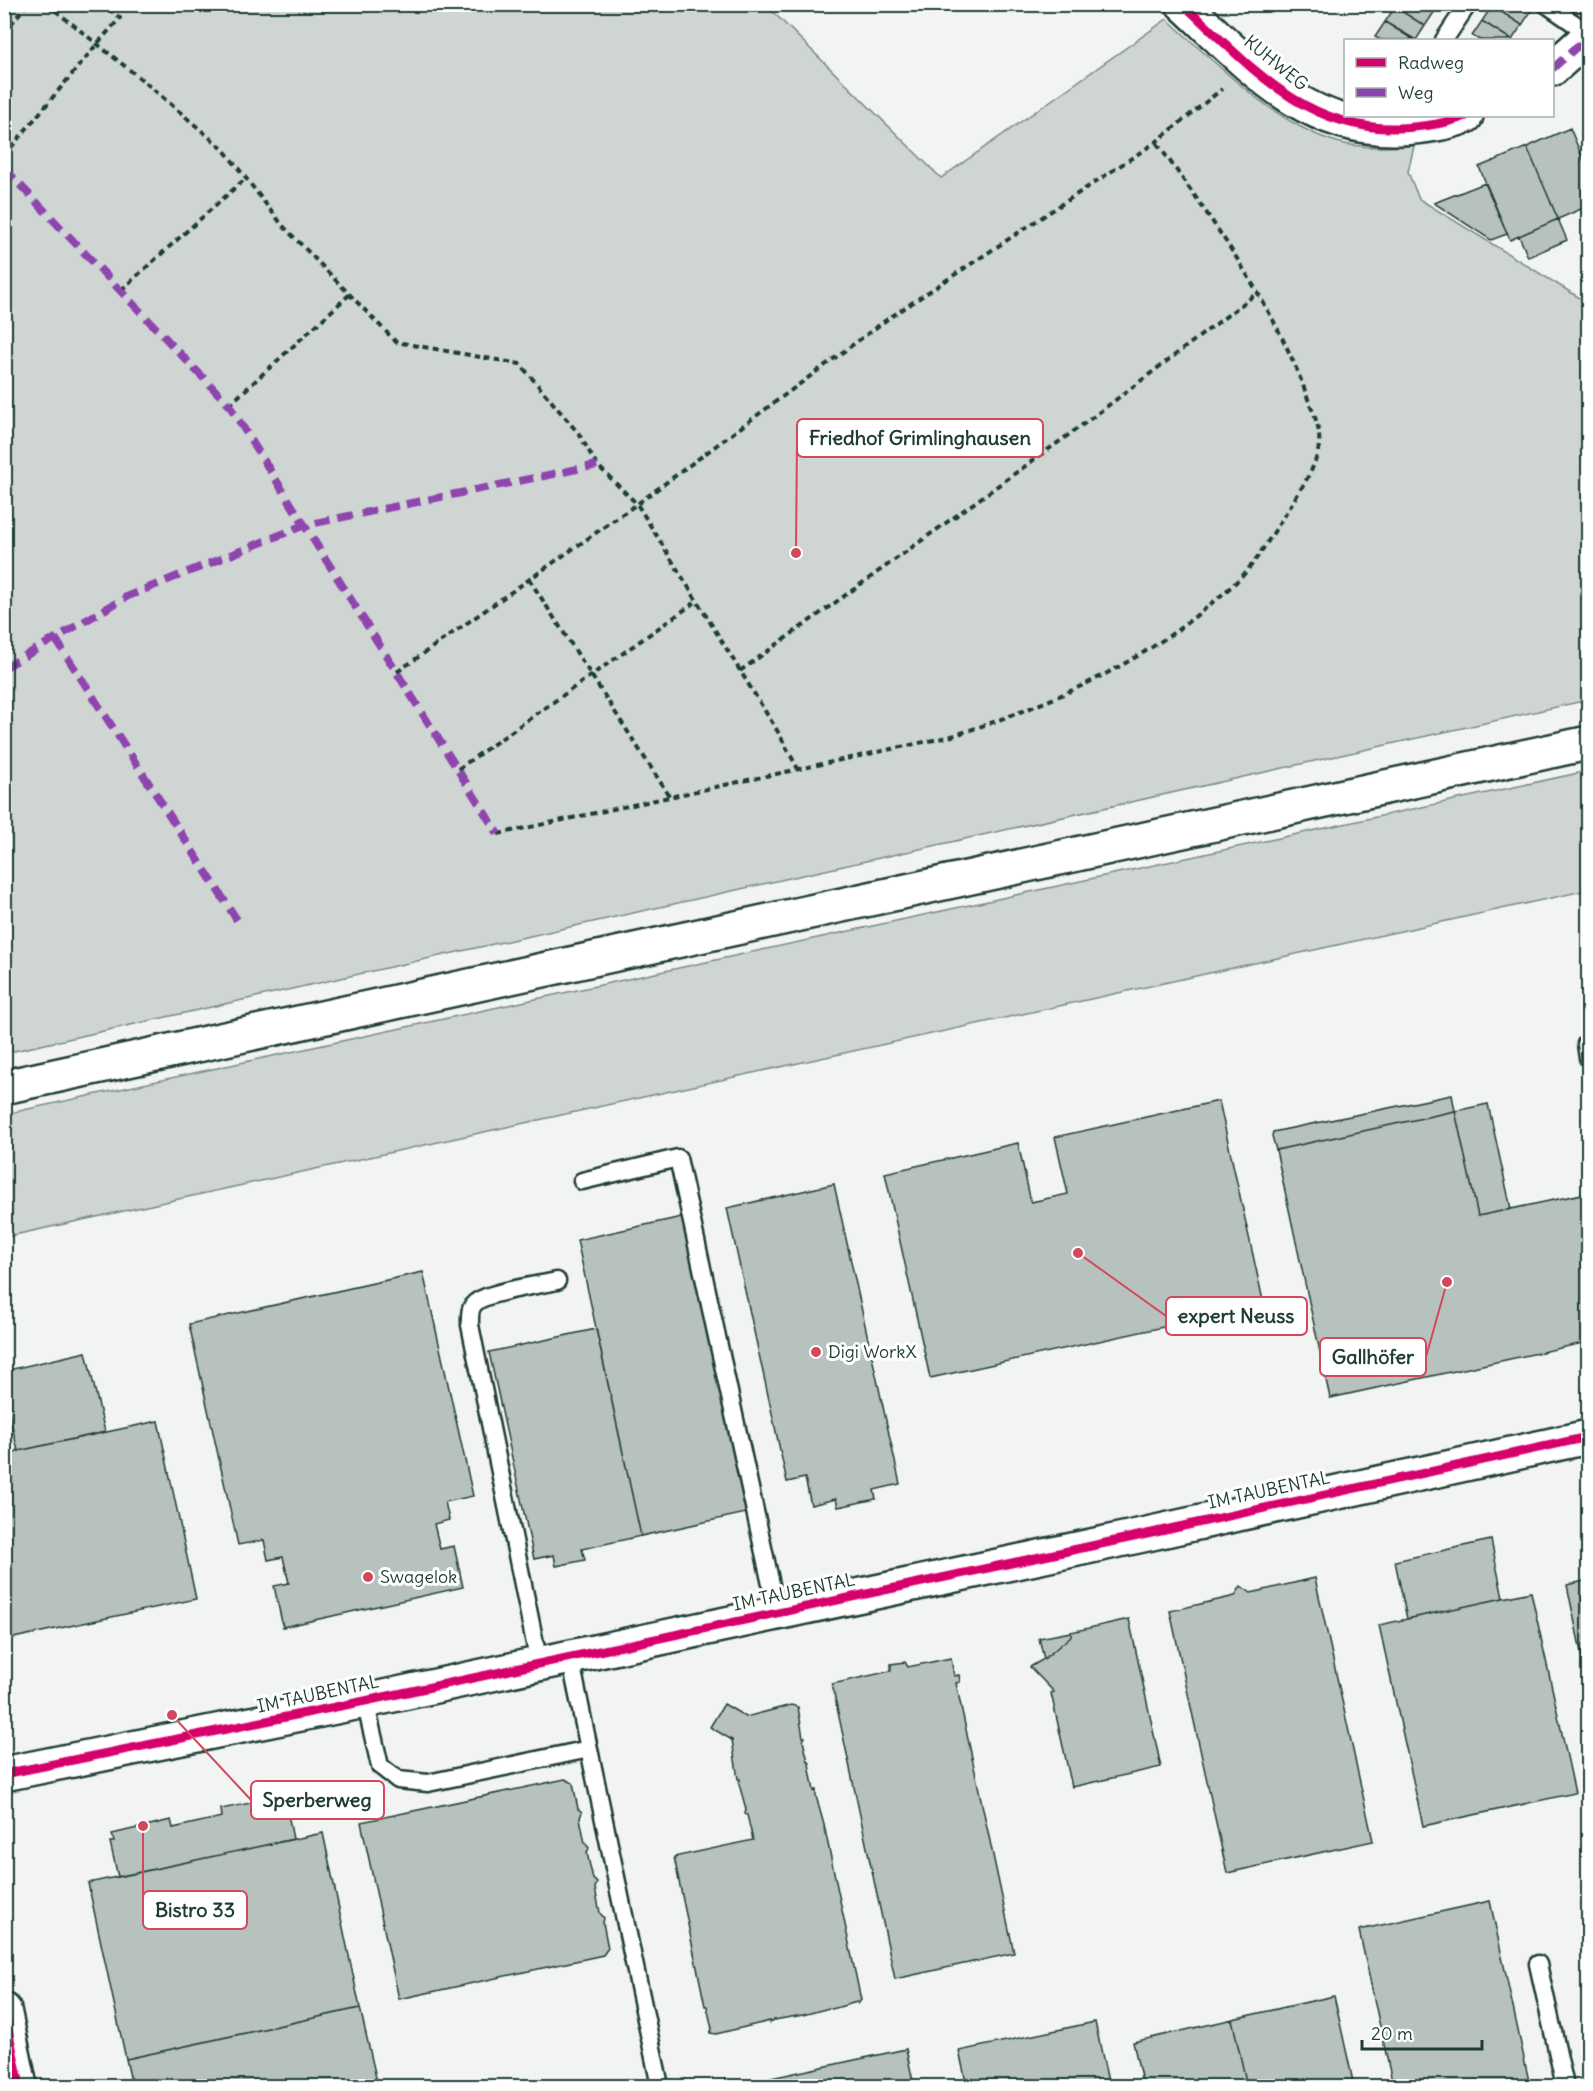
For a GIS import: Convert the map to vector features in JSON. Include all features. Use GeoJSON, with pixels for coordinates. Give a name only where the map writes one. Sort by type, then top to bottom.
{"type":"FeatureCollection","features":[{"type":"Feature","properties":{"kind":"street","name":"KUHWEG"},"geometry":{"type":"LineString","coordinates":[[1183,4],[1250,65],[1299,104],[1321,114],[1341,122],[1389,122],[1413,128],[1463,117]]}},
{"type":"Feature","properties":{"kind":"street"},"geometry":{"type":"LineString","coordinates":[[1554,67],[1588,35]]}},
{"type":"Feature","properties":{"kind":"street"},"geometry":{"type":"LineString","coordinates":[[4,1087],[1588,743]]}},
{"type":"Feature","properties":{"kind":"street","name":"IM TAUBENTAL"},"geometry":{"type":"LineString","coordinates":[[4,1774],[365,1701],[1588,1437]]}},
{"type":"Feature","properties":{"kind":"street"},"geometry":{"type":"LineString","coordinates":[[4,2010],[13,2072]]}},
{"type":"Feature","properties":{"kind":"lane"},"geometry":{"type":"LineString","coordinates":[[1445,39],[1468,4]]}},
{"type":"Feature","properties":{"kind":"lane"},"geometry":{"type":"LineString","coordinates":[[1546,4],[1588,35]]}},
{"type":"Feature","properties":{"kind":"lane"},"geometry":{"type":"LineString","coordinates":[[582,1181],[678,1158],[777,1612]]}},
{"type":"Feature","properties":{"kind":"lane"},"geometry":{"type":"LineString","coordinates":[[557,1281],[484,1297],[474,1304],[470,1313],[470,1325],[555,1660],[589,1749],[660,2086]]}},
{"type":"Feature","properties":{"kind":"lane"},"geometry":{"type":"LineString","coordinates":[[365,1701],[380,1766],[398,1780],[429,1783],[589,1749]]}},
{"type":"Feature","properties":{"kind":"lane"},"geometry":{"type":"LineString","coordinates":[[1538,1964],[1565,2086]]}},
{"type":"Feature","properties":{"kind":"path"},"geometry":{"type":"LineString","coordinates":[[4,33],[27,4]]}},
{"type":"Feature","properties":{"kind":"path"},"geometry":{"type":"LineString","coordinates":[[47,4],[146,83],[224,150],[283,226],[396,342],[520,364],[579,434],[597,465],[638,504],[778,732],[798,769]]}},
{"type":"Feature","properties":{"kind":"path"},"geometry":{"type":"LineString","coordinates":[[4,156],[120,18],[103,4]]}},
{"type":"Feature","properties":{"kind":"path"},"geometry":{"type":"LineString","coordinates":[[397,672],[638,504],[889,318],[1156,142],[1250,65]]}},
{"type":"Feature","properties":{"kind":"path"},"geometry":{"type":"LineString","coordinates":[[498,834],[952,736],[1046,703],[1120,666],[1179,630],[1219,598],[1245,573],[1267,543],[1309,474],[1318,451],[1319,432],[1298,370],[1257,293],[1211,218],[1156,142]]}},
{"type":"Feature","properties":{"kind":"path"},"geometry":{"type":"LineString","coordinates":[[121,290],[246,178]]}},
{"type":"Feature","properties":{"kind":"path"},"geometry":{"type":"LineString","coordinates":[[740,671],[1081,426],[1257,293]]}},
{"type":"Feature","properties":{"kind":"path"},"geometry":{"type":"LineString","coordinates":[[230,405],[350,294]]}},
{"type":"Feature","properties":{"kind":"path"},"geometry":{"type":"LineString","coordinates":[[529,579],[670,797]]}},
{"type":"Feature","properties":{"kind":"path"},"geometry":{"type":"LineString","coordinates":[[458,769],[696,601]]}},
{"type":"Feature","properties":{"kind":"shaded area"},"geometry":{"type":"Polygon","coordinates":[[[4,5],[766,5],[941,178],[1167,19],[1246,90],[1268,107],[1314,133],[1356,146],[1414,146],[1408,172],[1419,199],[1588,303],[1588,700],[5,1053],[4,5]]]}},
{"type":"Feature","properties":{"kind":"shaded area"},"geometry":{"type":"Polygon","coordinates":[[[1588,771],[1588,890],[5,1237],[5,1114],[1588,771]]]}},
{"type":"Feature","properties":{"kind":"building"},"geometry":{"type":"Polygon","coordinates":[[[1397,4],[1425,4],[1435,11],[1425,26],[1395,7],[1397,4]]]}},
{"type":"Feature","properties":{"kind":"building"},"geometry":{"type":"Polygon","coordinates":[[[1425,4],[1440,4],[1435,11],[1425,4]]]}},
{"type":"Feature","properties":{"kind":"building"},"geometry":{"type":"Polygon","coordinates":[[[1493,4],[1523,4],[1532,10],[1522,25],[1492,6],[1493,4]]]}},
{"type":"Feature","properties":{"kind":"building"},"geometry":{"type":"Polygon","coordinates":[[[1492,6],[1522,25],[1510,39],[1482,21],[1492,6]]]}},
{"type":"Feature","properties":{"kind":"building"},"geometry":{"type":"Polygon","coordinates":[[[1395,7],[1425,26],[1417,39],[1414,39],[1385,22],[1395,7]]]}},
{"type":"Feature","properties":{"kind":"building"},"geometry":{"type":"Polygon","coordinates":[[[1482,21],[1510,39],[1478,39],[1472,36],[1482,21]]]}},
{"type":"Feature","properties":{"kind":"building"},"geometry":{"type":"Polygon","coordinates":[[[1385,22],[1412,39],[1379,39],[1375,37],[1385,22]]]}},
{"type":"Feature","properties":{"kind":"building"},"geometry":{"type":"Polygon","coordinates":[[[1570,128],[1588,171],[1588,206],[1558,219],[1527,147],[1570,128]]]}},
{"type":"Feature","properties":{"kind":"building"},"geometry":{"type":"Polygon","coordinates":[[[1527,147],[1558,219],[1510,240],[1479,167],[1527,147]]]}},
{"type":"Feature","properties":{"kind":"building"},"geometry":{"type":"Polygon","coordinates":[[[1485,183],[1507,234],[1491,240],[1434,203],[1485,183]]]}},
{"type":"Feature","properties":{"kind":"building"},"geometry":{"type":"Polygon","coordinates":[[[1558,219],[1567,240],[1528,257],[1519,236],[1558,219]]]}},
{"type":"Feature","properties":{"kind":"building"},"geometry":{"type":"Polygon","coordinates":[[[1452,1095],[1455,1111],[1276,1150],[1272,1136],[1273,1132],[1452,1095]]]}},
{"type":"Feature","properties":{"kind":"building"},"geometry":{"type":"Polygon","coordinates":[[[1219,1101],[1264,1305],[930,1378],[885,1173],[1018,1143],[1031,1202],[1068,1194],[1055,1137],[1219,1101]]]}},
{"type":"Feature","properties":{"kind":"building"},"geometry":{"type":"Polygon","coordinates":[[[1488,1104],[1511,1209],[1478,1216],[1455,1111],[1488,1104]]]}},
{"type":"Feature","properties":{"kind":"building"},"geometry":{"type":"Polygon","coordinates":[[[1455,1111],[1478,1216],[1582,1194],[1588,1222],[1588,1342],[1330,1398],[1276,1150],[1455,1111]]]}},
{"type":"Feature","properties":{"kind":"building"},"geometry":{"type":"Polygon","coordinates":[[[834,1184],[900,1484],[874,1490],[876,1499],[838,1507],[836,1499],[811,1505],[805,1478],[787,1482],[727,1208],[834,1184]]]}},
{"type":"Feature","properties":{"kind":"building"},"geometry":{"type":"Polygon","coordinates":[[[682,1217],[746,1513],[641,1536],[577,1240],[682,1217]]]}},
{"type":"Feature","properties":{"kind":"building"},"geometry":{"type":"Polygon","coordinates":[[[423,1272],[473,1496],[445,1502],[449,1520],[434,1524],[440,1549],[454,1546],[463,1587],[283,1627],[274,1586],[289,1583],[283,1557],[268,1560],[264,1540],[238,1545],[189,1324],[423,1272]]]}},
{"type":"Feature","properties":{"kind":"building"},"geometry":{"type":"Polygon","coordinates":[[[596,1329],[641,1536],[582,1549],[585,1560],[556,1566],[554,1555],[534,1559],[489,1352],[596,1329]]]}},
{"type":"Feature","properties":{"kind":"building"},"geometry":{"type":"Polygon","coordinates":[[[86,1352],[105,1432],[18,1451],[4,1392],[4,1371],[86,1352]]]}},
{"type":"Feature","properties":{"kind":"building"},"geometry":{"type":"Polygon","coordinates":[[[158,1421],[196,1599],[4,1640],[4,1454],[158,1421]]]}},
{"type":"Feature","properties":{"kind":"building"},"geometry":{"type":"Polygon","coordinates":[[[1491,1540],[1503,1598],[1407,1619],[1395,1561],[1491,1540]]]}},
{"type":"Feature","properties":{"kind":"building"},"geometry":{"type":"Polygon","coordinates":[[[1315,1578],[1373,1841],[1227,1873],[1170,1611],[1235,1596],[1241,1586],[1251,1593],[1315,1578]]]}},
{"type":"Feature","properties":{"kind":"building"},"geometry":{"type":"Polygon","coordinates":[[[1588,1580],[1588,1686],[1567,1585],[1588,1580]]]}},
{"type":"Feature","properties":{"kind":"building"},"geometry":{"type":"Polygon","coordinates":[[[1531,1592],[1575,1793],[1423,1826],[1379,1625],[1531,1592]]]}},
{"type":"Feature","properties":{"kind":"building"},"geometry":{"type":"Polygon","coordinates":[[[1129,1619],[1161,1767],[1072,1787],[1051,1693],[1054,1692],[1030,1667],[1044,1659],[1071,1636],[1071,1632],[1129,1619]]]}},
{"type":"Feature","properties":{"kind":"building"},"geometry":{"type":"Polygon","coordinates":[[[1071,1632],[1071,1636],[1044,1659],[1039,1638],[1071,1632]]]}},
{"type":"Feature","properties":{"kind":"building"},"geometry":{"type":"Polygon","coordinates":[[[951,1658],[954,1676],[959,1675],[960,1682],[956,1683],[1014,1953],[895,1979],[832,1684],[891,1671],[891,1664],[905,1662],[908,1667],[951,1658]]]}},
{"type":"Feature","properties":{"kind":"building"},"geometry":{"type":"Polygon","coordinates":[[[724,1704],[746,1717],[791,1705],[798,1707],[803,1737],[805,1737],[803,1741],[824,1825],[861,2000],[858,2004],[857,2002],[716,2034],[710,2033],[712,2029],[707,2006],[705,2006],[674,1857],[753,1840],[745,1814],[746,1809],[739,1784],[732,1740],[710,1727],[724,1704]]]}},
{"type":"Feature","properties":{"kind":"building"},"geometry":{"type":"Polygon","coordinates":[[[565,1779],[573,1783],[578,1809],[582,1812],[580,1818],[585,1843],[589,1848],[587,1853],[593,1879],[597,1883],[595,1888],[600,1913],[604,1918],[608,1948],[603,1955],[399,1999],[361,1822],[565,1779]]]}},
{"type":"Feature","properties":{"kind":"building"},"geometry":{"type":"Polygon","coordinates":[[[281,1797],[282,1805],[286,1804],[293,1839],[118,1877],[110,1842],[114,1842],[112,1834],[171,1820],[173,1828],[222,1817],[221,1809],[281,1797]]]}},
{"type":"Feature","properties":{"kind":"building"},"geometry":{"type":"Polygon","coordinates":[[[323,1833],[360,2008],[126,2059],[88,1883],[323,1833]]]}},
{"type":"Feature","properties":{"kind":"building"},"geometry":{"type":"Polygon","coordinates":[[[1490,1901],[1530,2086],[1393,2086],[1359,1930],[1490,1901]]]}},
{"type":"Feature","properties":{"kind":"building"},"geometry":{"type":"Polygon","coordinates":[[[1334,1996],[1354,2086],[1247,2086],[1232,2019],[1334,1996]]]}},
{"type":"Feature","properties":{"kind":"building"},"geometry":{"type":"Polygon","coordinates":[[[1334,1996],[1354,2086],[1143,2086],[1133,2042],[1334,1996]]]}},
{"type":"Feature","properties":{"kind":"building"},"geometry":{"type":"Polygon","coordinates":[[[360,2008],[378,2086],[132,2086],[126,2059],[360,2008]]]}},
{"type":"Feature","properties":{"kind":"building"},"geometry":{"type":"Polygon","coordinates":[[[1095,2022],[1109,2086],[967,2086],[959,2051],[1095,2022]]]}},
{"type":"Feature","properties":{"kind":"building"},"geometry":{"type":"Polygon","coordinates":[[[906,2049],[914,2086],[734,2086],[906,2049]]]}},
{"type":"Feature","properties":{"kind":"marked path"},"geometry":{"type":"LineString","coordinates":[[1554,67],[1588,37]]}},
{"type":"Feature","properties":{"kind":"marked path"},"geometry":{"type":"LineString","coordinates":[[4,168],[229,405],[498,834]]}},
{"type":"Feature","properties":{"kind":"marked path"},"geometry":{"type":"LineString","coordinates":[[4,668],[128,596],[305,525],[597,465]]}},
{"type":"Feature","properties":{"kind":"marked path"},"geometry":{"type":"LineString","coordinates":[[55,638],[237,920]]}},
{"type":"Feature","properties":{"kind":"cycle path"},"geometry":{"type":"LineString","coordinates":[[1183,4],[1231,49],[1280,90],[1306,106],[1334,118],[1365,126],[1399,128],[1433,125],[1463,117]]}},
{"type":"Feature","properties":{"kind":"cycle path"},"geometry":{"type":"LineString","coordinates":[[4,1774],[365,1701],[1138,1536],[1588,1437]]}},
{"type":"Feature","properties":{"kind":"cycle path"},"geometry":{"type":"LineString","coordinates":[[4,2010],[20,2086]]}},
{"type":"Feature","properties":{"kind":"place","name":"Friedhof Grimlinghausen"},"geometry":{"type":"Point","coordinates":[796,553]}},
{"type":"Feature","properties":{"kind":"place","name":"expert Neuss"},"geometry":{"type":"Point","coordinates":[1078,1253]}},
{"type":"Feature","properties":{"kind":"place","name":"Gallhöfer"},"geometry":{"type":"Point","coordinates":[1447,1282]}},
{"type":"Feature","properties":{"kind":"place","name":"Digi WorkX"},"geometry":{"type":"Point","coordinates":[816,1352]}},
{"type":"Feature","properties":{"kind":"place","name":"Swagelok"},"geometry":{"type":"Point","coordinates":[368,1577]}},
{"type":"Feature","properties":{"kind":"place","name":"Sperberweg"},"geometry":{"type":"Point","coordinates":[172,1715]}},
{"type":"Feature","properties":{"kind":"place","name":"Bistro 33"},"geometry":{"type":"Point","coordinates":[143,1826]}}]}
